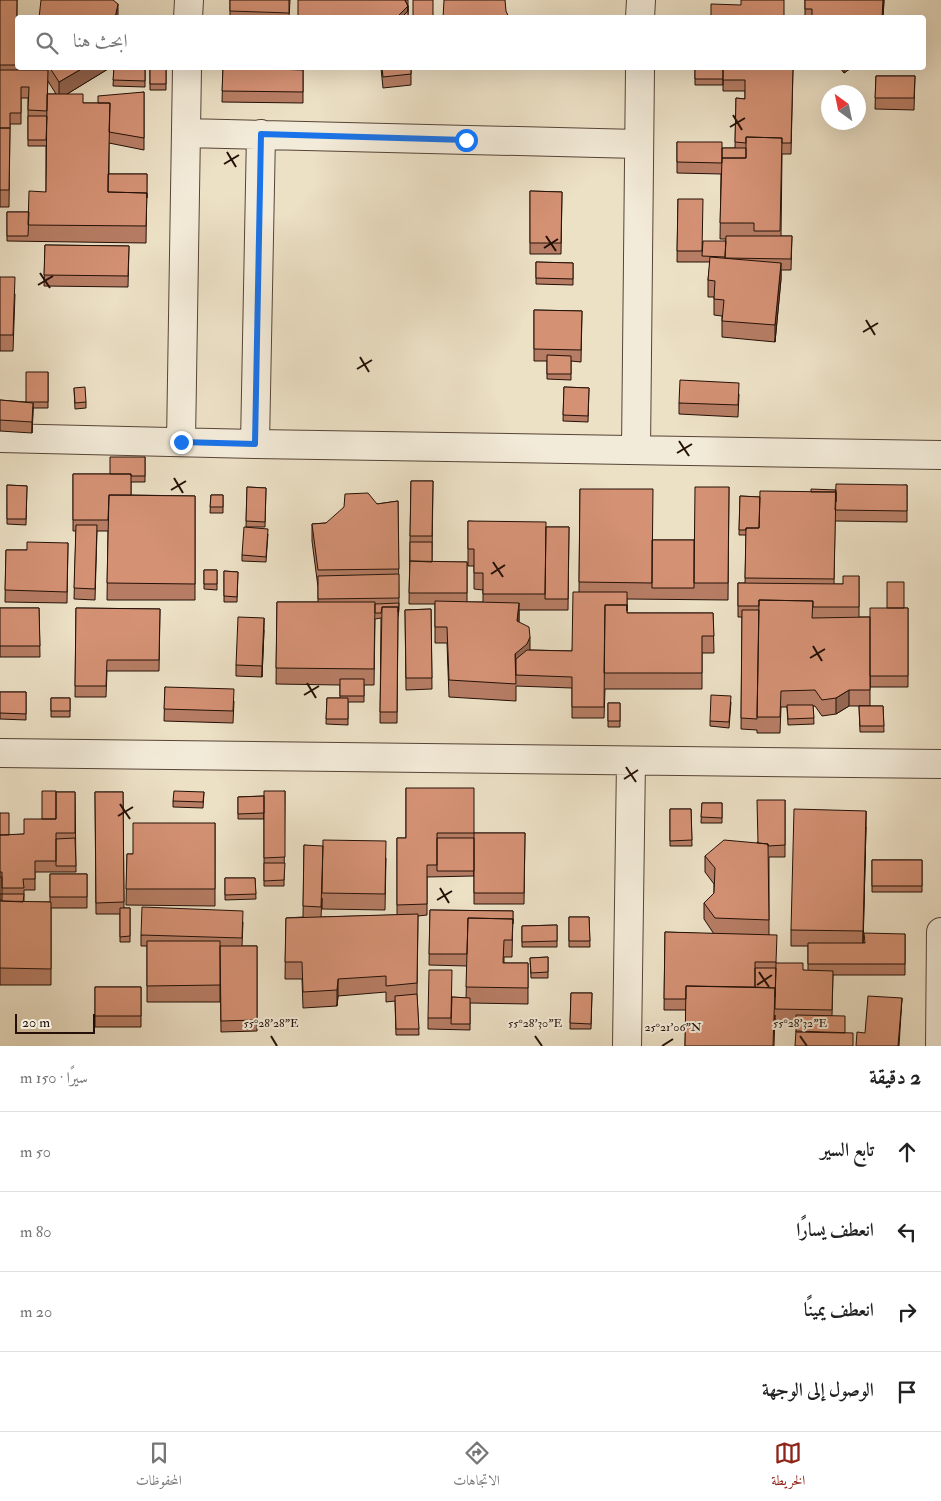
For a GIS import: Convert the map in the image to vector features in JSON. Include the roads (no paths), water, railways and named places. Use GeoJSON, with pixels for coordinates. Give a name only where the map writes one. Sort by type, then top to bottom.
{"type":"FeatureCollection","features":[{"type":"Feature","properties":{"kind":"street"},"geometry":{"type":"LineString","coordinates":[[188,0],[188,15]]}},
{"type":"Feature","properties":{"kind":"street"},"geometry":{"type":"LineString","coordinates":[[640,15],[641,0]]}},
{"type":"Feature","properties":{"kind":"street"},"geometry":{"type":"LineString","coordinates":[[181,442],[187,70]]}},
{"type":"Feature","properties":{"kind":"street"},"geometry":{"type":"LineString","coordinates":[[636,450],[640,70]]}},
{"type":"Feature","properties":{"kind":"street"},"geometry":{"type":"LineString","coordinates":[[186,133],[638,144]]}},
{"type":"Feature","properties":{"kind":"street"},"geometry":{"type":"LineString","coordinates":[[255,444],[261,134]]}},
{"type":"Feature","properties":{"kind":"street"},"geometry":{"type":"LineString","coordinates":[[0,438],[941,455]]}},
{"type":"Feature","properties":{"kind":"street"},"geometry":{"type":"LineString","coordinates":[[0,753],[941,764]]}},
{"type":"Feature","properties":{"kind":"street"},"geometry":{"type":"LineString","coordinates":[[627,1046],[631,761]]}},
{"type":"Feature","properties":{"kind":"street"},"geometry":{"type":"LineString","coordinates":[[940,1046],[941,932]]}}]}
